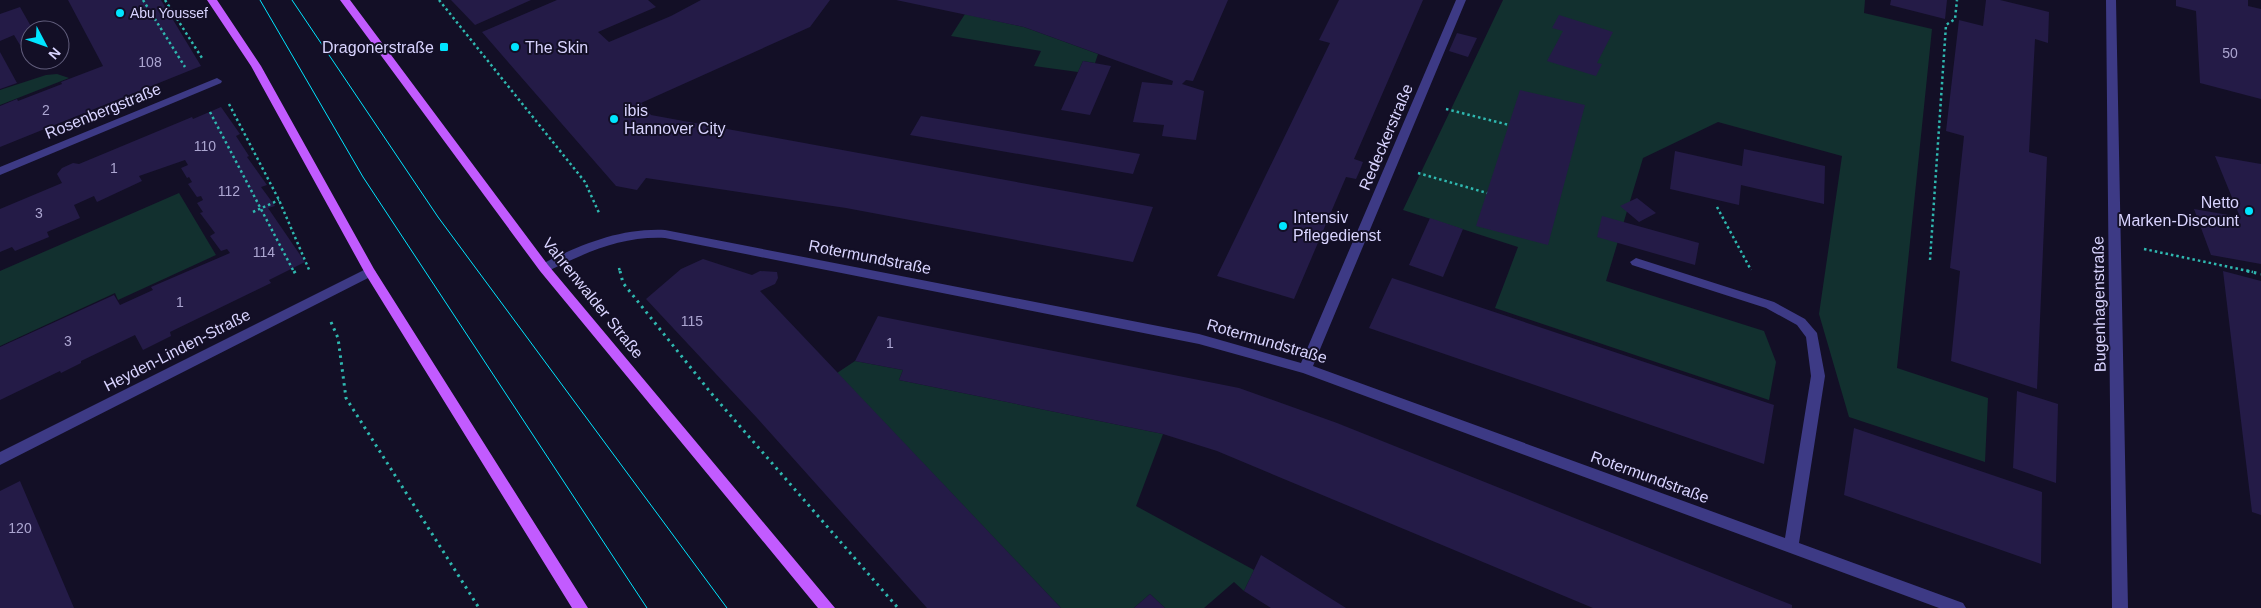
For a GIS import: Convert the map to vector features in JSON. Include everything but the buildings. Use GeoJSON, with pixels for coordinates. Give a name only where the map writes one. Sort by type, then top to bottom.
{"type":"FeatureCollection","features":[{"type":"Feature","properties":{"kind":"main road"},"geometry":{"type":"LineString","coordinates":[[212,0],[256,66],[370,272],[580,608]]}},
{"type":"Feature","properties":{"kind":"main road","name":"Vahrenwalder Straße"},"geometry":{"type":"LineString","coordinates":[[345,0],[544,268],[827,608]]}},
{"type":"Feature","properties":{"kind":"street","name":"Redeckerstraße"},"geometry":{"type":"LineString","coordinates":[[1304,369],[1461,0]]}},
{"type":"Feature","properties":{"kind":"street","name":"Bugenhagenstraße"},"geometry":{"type":"LineString","coordinates":[[2111,0],[2120,608]]}},
{"type":"Feature","properties":{"kind":"street","name":"Rosenbergstraße"},"geometry":{"type":"LineString","coordinates":[[0,171],[217,82]]}},
{"type":"Feature","properties":{"kind":"street","name":"Rotermundstraße"},"geometry":{"type":"LineString","coordinates":[[544,268],[610,238],[666,233],[1199,339],[1304,369],[1958,608]]}},
{"type":"Feature","properties":{"kind":"street"},"geometry":{"type":"LineString","coordinates":[[1636,262],[1770,305],[1801,322],[1812,336],[1818,376],[1791,547]]}},
{"type":"Feature","properties":{"kind":"street","name":"Heyden-Linden-Straße"},"geometry":{"type":"LineString","coordinates":[[0,459],[370,272]]}},
{"type":"Feature","properties":{"kind":"path"},"geometry":{"type":"LineString","coordinates":[[142,0],[188,71]]}},
{"type":"Feature","properties":{"kind":"path"},"geometry":{"type":"LineString","coordinates":[[165,0],[217,82],[279,200],[296,237],[338,338],[346,398],[479,608]]}},
{"type":"Feature","properties":{"kind":"path"},"geometry":{"type":"LineString","coordinates":[[439,0],[585,182],[610,238],[623,283],[711,394],[898,608]]}},
{"type":"Feature","properties":{"kind":"path"},"geometry":{"type":"LineString","coordinates":[[1930,260],[1946,25],[1955,19],[1957,0]]}},
{"type":"Feature","properties":{"kind":"path"},"geometry":{"type":"LineString","coordinates":[[1440,108],[1508,125]]}},
{"type":"Feature","properties":{"kind":"path"},"geometry":{"type":"LineString","coordinates":[[210,112],[293,268]]}},
{"type":"Feature","properties":{"kind":"path"},"geometry":{"type":"LineString","coordinates":[[1419,173],[1487,193]]}},
{"type":"Feature","properties":{"kind":"path"},"geometry":{"type":"LineString","coordinates":[[253,212],[279,200]]}},
{"type":"Feature","properties":{"kind":"path"},"geometry":{"type":"LineString","coordinates":[[1717,207],[1770,305]]}},
{"type":"Feature","properties":{"kind":"path"},"geometry":{"type":"LineString","coordinates":[[2114,242],[2261,274]]}},
{"type":"Feature","properties":{"kind":"green space"},"geometry":{"type":"Polygon","coordinates":[[[1503,0],[1865,0],[1864,13],[1932,29],[1897,368],[1988,398],[1985,462],[1849,417],[1819,314],[1842,156],[1718,122],[1643,158],[1606,281],[1764,331],[1776,362],[1769,400],[1495,308],[1518,247],[1403,210],[1503,0]]]}},
{"type":"Feature","properties":{"kind":"green space"},"geometry":{"type":"Polygon","coordinates":[[[965,14],[1024,27],[1098,54],[1095,63],[1083,61],[1078,72],[1034,66],[1041,51],[951,36],[965,14]]]}},
{"type":"Feature","properties":{"kind":"green space"},"geometry":{"type":"Polygon","coordinates":[[[57,74],[69,78],[0,105],[0,90],[46,75],[57,74]]]}},
{"type":"Feature","properties":{"kind":"green space"},"geometry":{"type":"Polygon","coordinates":[[[179,193],[216,255],[118,300],[115,293],[0,346],[0,271],[179,193]]]}},
{"type":"Feature","properties":{"kind":"green space"},"geometry":{"type":"Polygon","coordinates":[[[855,361],[903,370],[899,380],[1163,434],[1136,506],[1254,570],[1244,591],[1234,582],[1204,608],[1165,608],[1150,594],[1134,608],[1061,608],[837,373],[855,361]]]}},
{"type":"Feature","properties":{"kind":"tram line"},"geometry":{"type":"LineString","coordinates":[[260,0],[363,177],[647,608]]}},
{"type":"Feature","properties":{"kind":"tram line"},"geometry":{"type":"LineString","coordinates":[[292,0],[438,217],[727,608]]}},
{"type":"Feature","properties":{"kind":"place","name":"Abu Youssef"},"geometry":{"type":"Point","coordinates":[120,13]}},
{"type":"Feature","properties":{"kind":"place","name":"Dragonerstraße"},"geometry":{"type":"Point","coordinates":[444,47]}},
{"type":"Feature","properties":{"kind":"place","name":"The Skin"},"geometry":{"type":"Point","coordinates":[515,47]}},
{"type":"Feature","properties":{"kind":"place","name":"ibis Hannover City"},"geometry":{"type":"Point","coordinates":[614,119]}},
{"type":"Feature","properties":{"kind":"place","name":"Netto Marken-Discount"},"geometry":{"type":"Point","coordinates":[2249,211]}},
{"type":"Feature","properties":{"kind":"place","name":"Intensiv Pflegedienst"},"geometry":{"type":"Point","coordinates":[1283,226]}}]}
